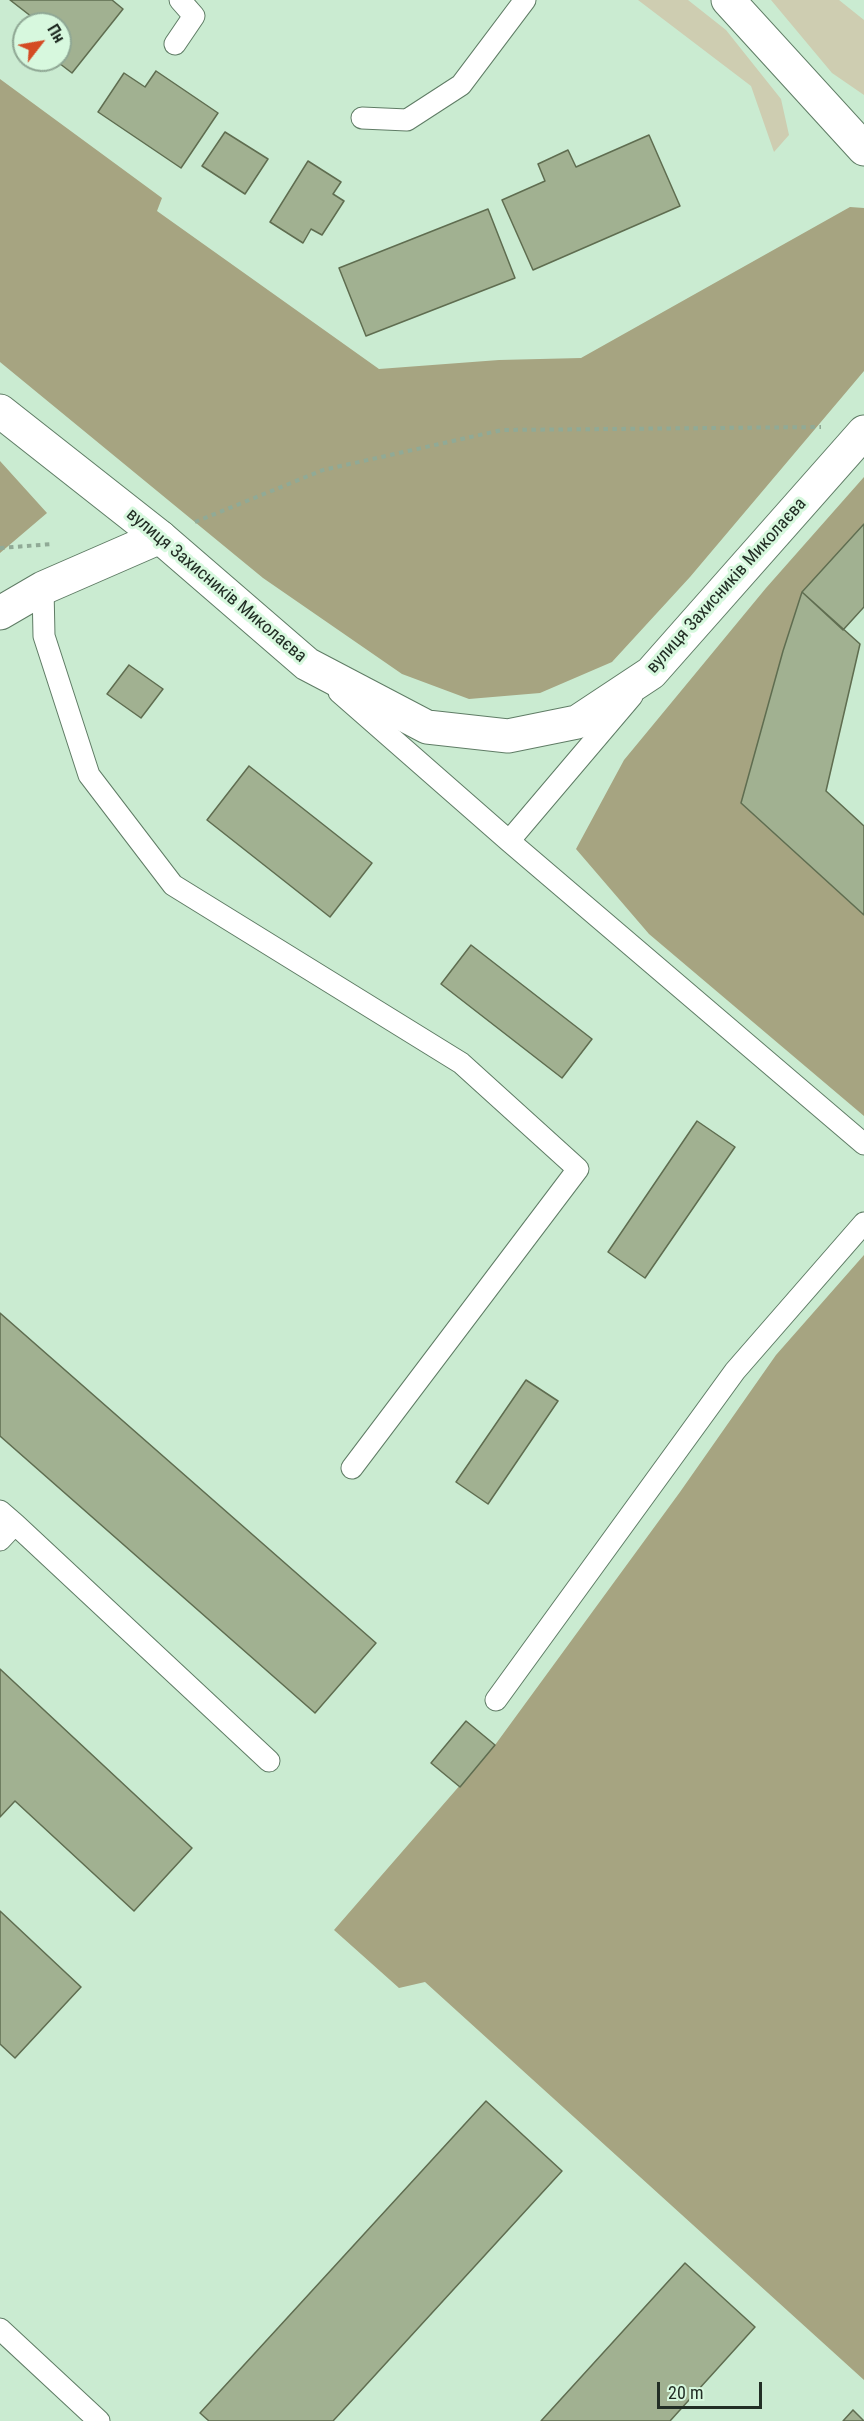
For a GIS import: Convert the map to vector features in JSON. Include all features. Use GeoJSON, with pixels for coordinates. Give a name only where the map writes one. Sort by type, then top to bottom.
{"type":"FeatureCollection","features":[{"type":"Feature","properties":{"kind":"street"},"geometry":{"type":"LineString","coordinates":[[728,0],[864,149]]}},
{"type":"Feature","properties":{"kind":"street","name":"вулиця Захисників Миколаєва"},"geometry":{"type":"LineString","coordinates":[[0,411],[160,537],[307,664],[427,727],[508,736],[577,722],[651,672],[864,432]]}},
{"type":"Feature","properties":{"kind":"street"},"geometry":{"type":"LineString","coordinates":[[0,613],[43,588],[160,537]]}},
{"type":"Feature","properties":{"kind":"lane"},"geometry":{"type":"LineString","coordinates":[[175,44],[194,16],[180,0]]}},
{"type":"Feature","properties":{"kind":"lane"},"geometry":{"type":"LineString","coordinates":[[362,118],[407,120],[461,85],[525,0]]}},
{"type":"Feature","properties":{"kind":"lane"},"geometry":{"type":"LineString","coordinates":[[43,588],[44,636],[89,775],[173,885],[461,1063],[578,1169],[352,1467]]}},
{"type":"Feature","properties":{"kind":"lane"},"geometry":{"type":"LineString","coordinates":[[307,664],[509,841],[864,1144]]}},
{"type":"Feature","properties":{"kind":"lane"},"geometry":{"type":"LineString","coordinates":[[509,841],[651,672]]}},
{"type":"Feature","properties":{"kind":"lane"},"geometry":{"type":"LineString","coordinates":[[496,1700],[735,1371],[864,1223]]}},
{"type":"Feature","properties":{"kind":"lane"},"geometry":{"type":"LineString","coordinates":[[0,1540],[7,1517],[269,1761]]}},
{"type":"Feature","properties":{"kind":"lane"},"geometry":{"type":"LineString","coordinates":[[0,2329],[99,2421]]}},
{"type":"Feature","properties":{"kind":"path"},"geometry":{"type":"LineString","coordinates":[[160,537],[323,470],[502,430],[829,427]]}},
{"type":"Feature","properties":{"kind":"green space"},"geometry":{"type":"Polygon","coordinates":[[[638,0],[688,0],[726,30],[781,99],[789,135],[774,152],[751,86],[638,0]]]}},
{"type":"Feature","properties":{"kind":"green space"},"geometry":{"type":"Polygon","coordinates":[[[771,0],[839,0],[864,20],[864,95],[832,73],[771,0]]]}},
{"type":"Feature","properties":{"kind":"shaded area"},"geometry":{"type":"Polygon","coordinates":[[[0,79],[162,198],[157,211],[379,369],[499,360],[581,358],[850,207],[864,208],[864,371],[690,577],[612,662],[540,693],[469,699],[402,674],[263,578],[0,362],[0,79]]]}},
{"type":"Feature","properties":{"kind":"shaded area"},"geometry":{"type":"Polygon","coordinates":[[[0,461],[47,513],[0,553],[0,461]]]}},
{"type":"Feature","properties":{"kind":"shaded area"},"geometry":{"type":"Polygon","coordinates":[[[864,477],[864,524],[802,592],[783,651],[741,803],[864,915],[864,1116],[649,934],[576,849],[624,760],[766,588],[864,477]]]}},
{"type":"Feature","properties":{"kind":"shaded area"},"geometry":{"type":"Polygon","coordinates":[[[864,1255],[864,2380],[425,1982],[399,1988],[334,1930],[495,1745],[680,1492],[776,1355],[864,1255]]]}},
{"type":"Feature","properties":{"kind":"building"},"geometry":{"type":"Polygon","coordinates":[[[10,0],[112,0],[123,9],[72,73],[72,12],[26,12],[10,0]]]}},
{"type":"Feature","properties":{"kind":"building"},"geometry":{"type":"Polygon","coordinates":[[[156,71],[218,113],[181,168],[98,112],[124,73],[145,87],[156,71]]]}},
{"type":"Feature","properties":{"kind":"building"},"geometry":{"type":"Polygon","coordinates":[[[225,132],[268,159],[245,194],[202,166],[225,132]]]}},
{"type":"Feature","properties":{"kind":"building"},"geometry":{"type":"Polygon","coordinates":[[[649,135],[680,206],[533,270],[502,200],[545,181],[538,164],[568,150],[576,167],[649,135]]]}},
{"type":"Feature","properties":{"kind":"building"},"geometry":{"type":"Polygon","coordinates":[[[308,161],[341,182],[333,194],[344,201],[322,235],[311,229],[303,243],[270,222],[308,161]]]}},
{"type":"Feature","properties":{"kind":"building"},"geometry":{"type":"Polygon","coordinates":[[[488,209],[515,278],[366,336],[339,268],[488,209]]]}},
{"type":"Feature","properties":{"kind":"building"},"geometry":{"type":"Polygon","coordinates":[[[864,524],[864,607],[843,630],[802,592],[864,524]]]}},
{"type":"Feature","properties":{"kind":"building"},"geometry":{"type":"Polygon","coordinates":[[[802,592],[860,644],[826,791],[864,826],[864,915],[741,803],[783,651],[802,592]]]}},
{"type":"Feature","properties":{"kind":"building"},"geometry":{"type":"Polygon","coordinates":[[[129,665],[163,689],[141,718],[107,694],[129,665]]]}},
{"type":"Feature","properties":{"kind":"building"},"geometry":{"type":"Polygon","coordinates":[[[249,766],[372,863],[330,917],[207,820],[249,766]]]}},
{"type":"Feature","properties":{"kind":"building"},"geometry":{"type":"Polygon","coordinates":[[[471,945],[592,1039],[562,1078],[441,984],[471,945]]]}},
{"type":"Feature","properties":{"kind":"building"},"geometry":{"type":"Polygon","coordinates":[[[697,1121],[735,1147],[645,1278],[608,1252],[697,1121]]]}},
{"type":"Feature","properties":{"kind":"building"},"geometry":{"type":"Polygon","coordinates":[[[0,1313],[376,1643],[315,1713],[0,1436],[0,1313]]]}},
{"type":"Feature","properties":{"kind":"building"},"geometry":{"type":"Polygon","coordinates":[[[526,1380],[558,1401],[488,1504],[456,1482],[526,1380]]]}},
{"type":"Feature","properties":{"kind":"building"},"geometry":{"type":"Polygon","coordinates":[[[0,1669],[192,1848],[134,1911],[15,1801],[0,1817],[0,1669]]]}},
{"type":"Feature","properties":{"kind":"building"},"geometry":{"type":"Polygon","coordinates":[[[466,1721],[495,1745],[460,1787],[431,1763],[466,1721]]]}},
{"type":"Feature","properties":{"kind":"building"},"geometry":{"type":"Polygon","coordinates":[[[0,1911],[81,1987],[15,2058],[0,2044],[0,1911]]]}},
{"type":"Feature","properties":{"kind":"building"},"geometry":{"type":"Polygon","coordinates":[[[486,2101],[562,2171],[333,2421],[209,2421],[200,2413],[486,2101]]]}},
{"type":"Feature","properties":{"kind":"building"},"geometry":{"type":"Polygon","coordinates":[[[685,2263],[755,2327],[670,2421],[541,2421],[685,2263]]]}},
{"type":"Feature","properties":{"kind":"building"},"geometry":{"type":"Polygon","coordinates":[[[853,2410],[864,2421],[843,2421],[853,2410]]]}}]}
